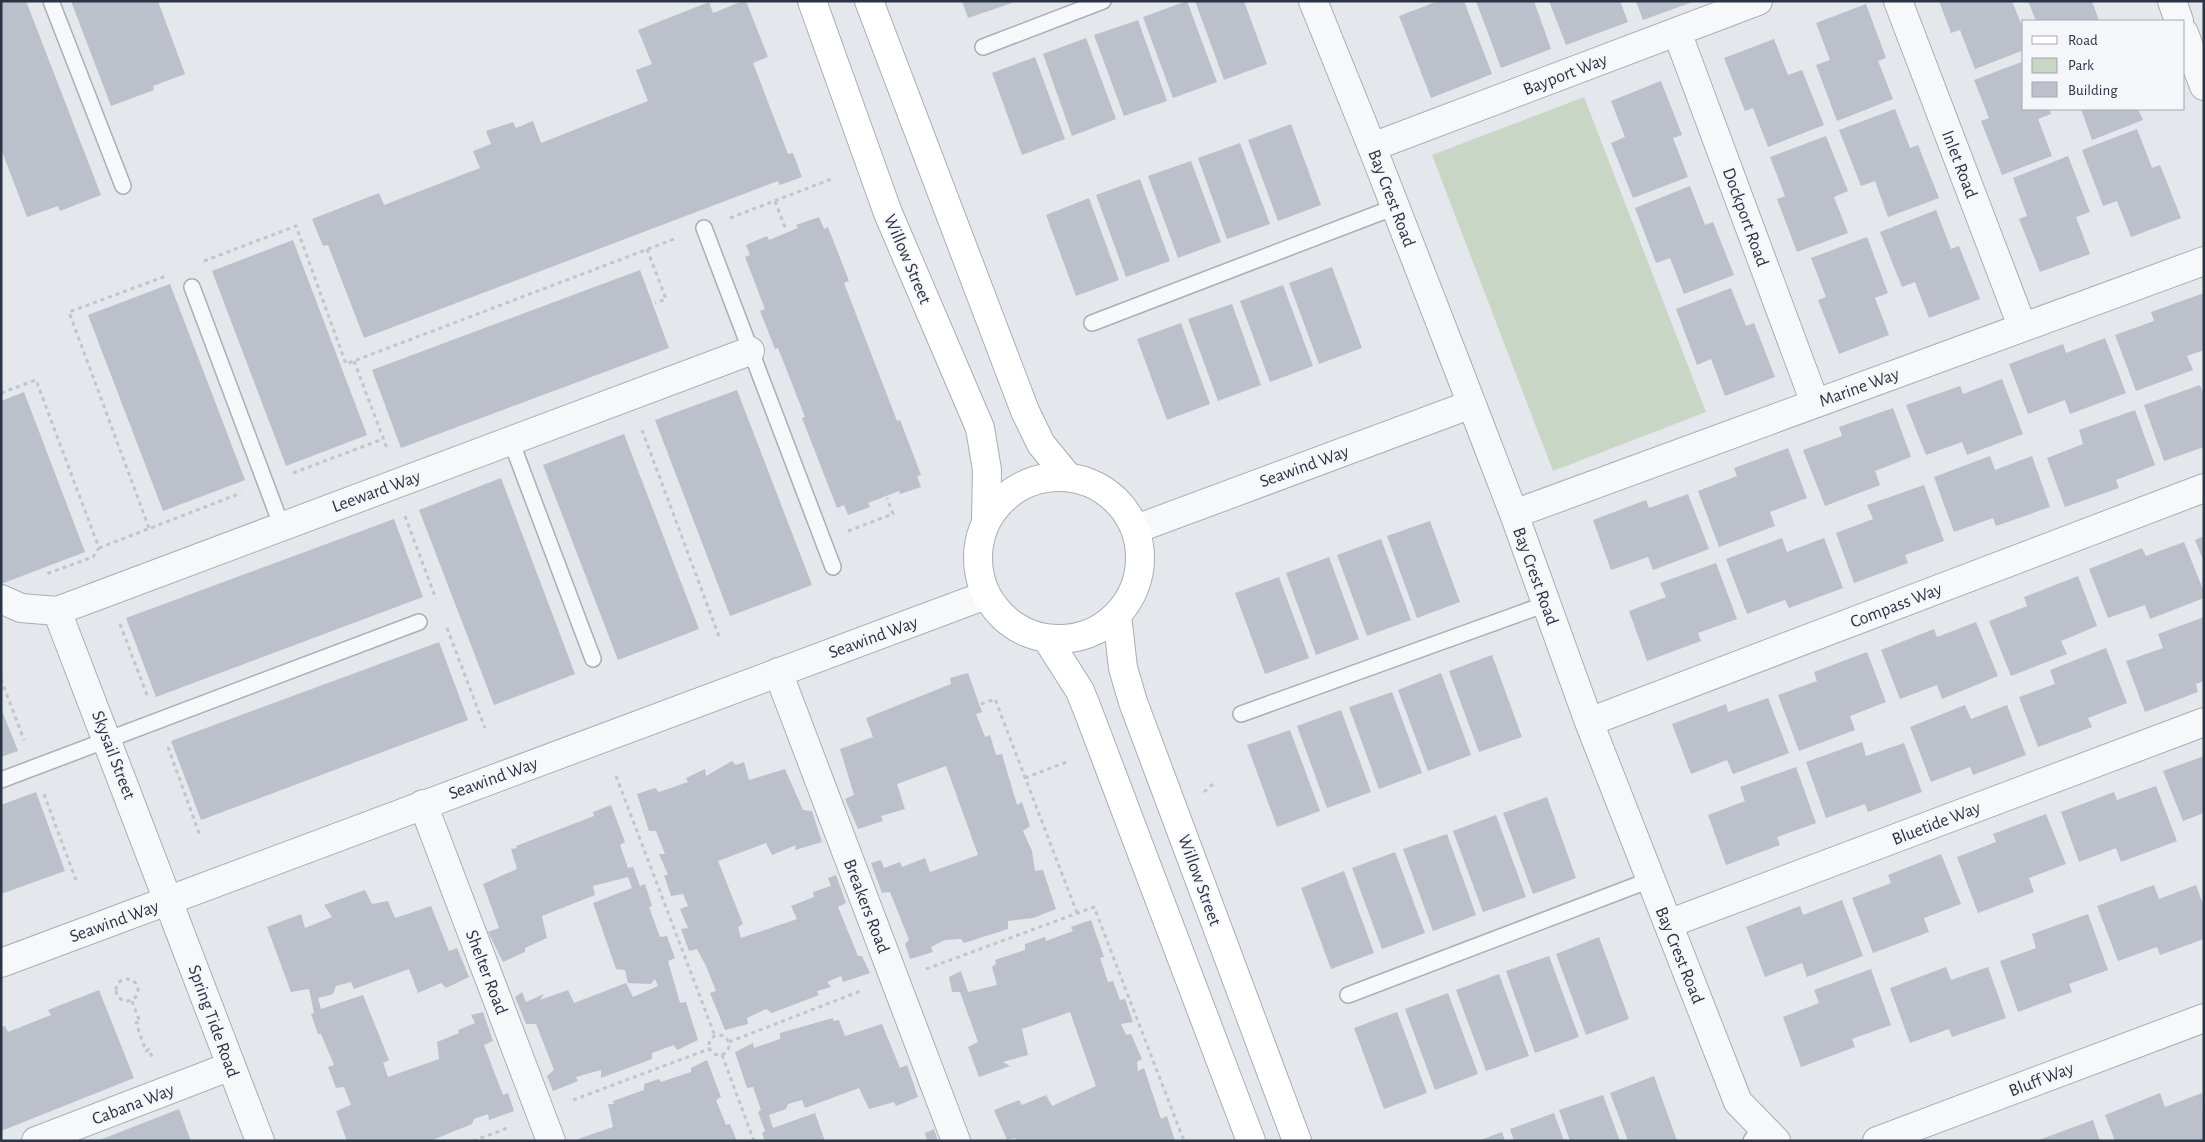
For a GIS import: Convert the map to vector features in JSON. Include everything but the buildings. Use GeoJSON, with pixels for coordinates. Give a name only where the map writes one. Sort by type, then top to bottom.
{"type":"FeatureCollection","features":[{"type":"Feature","properties":{"kind":"street","name":"Willow Street"},"geometry":{"type":"LineString","coordinates":[[812,1],[888,213],[980,428],[987,470],[986,519]]}},
{"type":"Feature","properties":{"kind":"street"},"geometry":{"type":"LineString","coordinates":[[869,1],[1025,411],[1041,444],[1068,477]]}},
{"type":"Feature","properties":{"kind":"street","name":"Bay Crest Road"},"geometry":{"type":"LineString","coordinates":[[1313,1],[1396,206],[1472,404],[1589,722],[1650,880],[1738,1102],[1762,1136]]}},
{"type":"Feature","properties":{"kind":"street","name":"Bayport Way"},"geometry":{"type":"LineString","coordinates":[[1372,147],[1758,1]]}},
{"type":"Feature","properties":{"kind":"street","name":"Inlet Road"},"geometry":{"type":"LineString","coordinates":[[1898,1],[2022,326]]}},
{"type":"Feature","properties":{"kind":"street"},"geometry":{"type":"LineString","coordinates":[[2172,1],[2179,20]]}},
{"type":"Feature","properties":{"kind":"street","name":"Dockport Road"},"geometry":{"type":"LineString","coordinates":[[1677,32],[1815,403]]}},
{"type":"Feature","properties":{"kind":"street"},"geometry":{"type":"LineString","coordinates":[[2185,36],[2204,86]]}},
{"type":"Feature","properties":{"kind":"street","name":"Marine Way"},"geometry":{"type":"LineString","coordinates":[[1514,514],[2022,326],[2204,261]]}},
{"type":"Feature","properties":{"kind":"street","name":"Leeward Way"},"geometry":{"type":"LineString","coordinates":[[1,599],[20,608],[57,610],[750,351]]}},
{"type":"Feature","properties":{"kind":"street","name":"Seawind Way"},"geometry":{"type":"LineString","coordinates":[[1136,529],[1472,404]]}},
{"type":"Feature","properties":{"kind":"street"},"geometry":{"type":"LineString","coordinates":[[1050,477],[1068,477],[1099,487],[1119,502],[1136,529],[1140,547],[1139,572],[1132,596],[1117,615],[1096,630],[1073,638],[1048,638],[1023,631],[1001,616],[986,595],[977,570],[978,544],[986,519],[1003,498],[1024,484],[1050,477]]}},
{"type":"Feature","properties":{"kind":"street","name":"Compass Way"},"geometry":{"type":"LineString","coordinates":[[1589,722],[2204,488]]}},
{"type":"Feature","properties":{"kind":"street","name":"Seawind Way"},"geometry":{"type":"LineString","coordinates":[[1,963],[986,595]]}},
{"type":"Feature","properties":{"kind":"street","name":"Skysail Street"},"geometry":{"type":"LineString","coordinates":[[57,610],[170,900]]}},
{"type":"Feature","properties":{"kind":"street","name":"Willow Street"},"geometry":{"type":"LineString","coordinates":[[1117,615],[1123,668],[1133,702],[1297,1141]]}},
{"type":"Feature","properties":{"kind":"street"},"geometry":{"type":"LineString","coordinates":[[1048,638],[1080,691],[1251,1141]]}},
{"type":"Feature","properties":{"kind":"street","name":"Breakers Road"},"geometry":{"type":"LineString","coordinates":[[778,672],[956,1141]]}},
{"type":"Feature","properties":{"kind":"street","name":"Bluetide Way"},"geometry":{"type":"LineString","coordinates":[[1668,924],[2204,722]]}},
{"type":"Feature","properties":{"kind":"street","name":"Shelter Road"},"geometry":{"type":"LineString","coordinates":[[423,804],[552,1141]]}},
{"type":"Feature","properties":{"kind":"street","name":"Spring Tide Road"},"geometry":{"type":"LineString","coordinates":[[170,900],[260,1141]]}},
{"type":"Feature","properties":{"kind":"street","name":"Bluff Way"},"geometry":{"type":"LineString","coordinates":[[1877,1141],[2204,1018]]}},
{"type":"Feature","properties":{"kind":"street","name":"Cabana Way"},"geometry":{"type":"LineString","coordinates":[[36,1141],[231,1066]]}},
{"type":"Feature","properties":{"kind":"lane"},"geometry":{"type":"LineString","coordinates":[[51,1],[123,186]]}},
{"type":"Feature","properties":{"kind":"lane"},"geometry":{"type":"LineString","coordinates":[[983,47],[1103,1]]}},
{"type":"Feature","properties":{"kind":"lane"},"geometry":{"type":"LineString","coordinates":[[1092,323],[1396,206]]}},
{"type":"Feature","properties":{"kind":"lane"},"geometry":{"type":"LineString","coordinates":[[704,228],[832,567]]}},
{"type":"Feature","properties":{"kind":"lane"},"geometry":{"type":"LineString","coordinates":[[192,287],[282,526]]}},
{"type":"Feature","properties":{"kind":"lane"},"geometry":{"type":"LineString","coordinates":[[511,441],[593,659]]}},
{"type":"Feature","properties":{"kind":"lane"},"geometry":{"type":"LineString","coordinates":[[1241,714],[1546,604]]}},
{"type":"Feature","properties":{"kind":"lane"},"geometry":{"type":"LineString","coordinates":[[1,780],[419,622]]}},
{"type":"Feature","properties":{"kind":"lane"},"geometry":{"type":"LineString","coordinates":[[1348,996],[1650,880]]}},
{"type":"Feature","properties":{"kind":"path"},"geometry":{"type":"LineString","coordinates":[[203,262],[296,226],[346,364],[834,178]]}},
{"type":"Feature","properties":{"kind":"path"},"geometry":{"type":"LineString","coordinates":[[775,201],[786,230]]}},
{"type":"Feature","properties":{"kind":"path"},"geometry":{"type":"LineString","coordinates":[[647,249],[666,299],[655,303]]}},
{"type":"Feature","properties":{"kind":"path"},"geometry":{"type":"LineString","coordinates":[[149,528],[68,312],[167,275]]}},
{"type":"Feature","properties":{"kind":"path"},"geometry":{"type":"LineString","coordinates":[[354,361],[389,454]]}},
{"type":"Feature","properties":{"kind":"path"},"geometry":{"type":"LineString","coordinates":[[1,393],[36,380],[99,548]]}},
{"type":"Feature","properties":{"kind":"path"},"geometry":{"type":"LineString","coordinates":[[629,396],[720,639]]}},
{"type":"Feature","properties":{"kind":"path"},"geometry":{"type":"LineString","coordinates":[[292,473],[383,439]]}},
{"type":"Feature","properties":{"kind":"path"},"geometry":{"type":"LineString","coordinates":[[40,577],[93,557],[99,548],[249,490]]}},
{"type":"Feature","properties":{"kind":"path"},"geometry":{"type":"LineString","coordinates":[[822,540],[893,514],[887,498]]}},
{"type":"Feature","properties":{"kind":"path"},"geometry":{"type":"LineString","coordinates":[[119,622],[149,699]]}},
{"type":"Feature","properties":{"kind":"path"},"geometry":{"type":"LineString","coordinates":[[1,680],[25,741]]}},
{"type":"Feature","properties":{"kind":"path"},"geometry":{"type":"LineString","coordinates":[[981,704],[995,699],[1076,913]]}},
{"type":"Feature","properties":{"kind":"path"},"geometry":{"type":"LineString","coordinates":[[167,746],[200,836]]}},
{"type":"Feature","properties":{"kind":"path"},"geometry":{"type":"LineString","coordinates":[[1025,778],[1063,764]]}},
{"type":"Feature","properties":{"kind":"path"},"geometry":{"type":"LineString","coordinates":[[616,776],[715,1036]]}},
{"type":"Feature","properties":{"kind":"path"},"geometry":{"type":"LineString","coordinates":[[44,792],[77,883]]}},
{"type":"Feature","properties":{"kind":"path"},"geometry":{"type":"LineString","coordinates":[[922,971],[1094,906],[1184,1141]]}},
{"type":"Feature","properties":{"kind":"path"},"geometry":{"type":"LineString","coordinates":[[131,979],[138,987],[138,995],[132,1001],[126,1002],[117,996],[117,985],[123,980],[131,979]]}},
{"type":"Feature","properties":{"kind":"path"},"geometry":{"type":"LineString","coordinates":[[729,1042],[869,988]]}},
{"type":"Feature","properties":{"kind":"path"},"geometry":{"type":"LineString","coordinates":[[132,1001],[140,1022],[136,1023],[146,1051],[149,1049],[152,1057],[161,1054]]}},
{"type":"Feature","properties":{"kind":"path"},"geometry":{"type":"LineString","coordinates":[[709,1049],[710,1040],[715,1036],[722,1036],[729,1042]]}},
{"type":"Feature","properties":{"kind":"path"},"geometry":{"type":"LineString","coordinates":[[709,1049],[715,1055],[722,1055],[728,1049],[729,1042]]}},
{"type":"Feature","properties":{"kind":"path"},"geometry":{"type":"LineString","coordinates":[[565,1104],[709,1049]]}},
{"type":"Feature","properties":{"kind":"path"},"geometry":{"type":"LineString","coordinates":[[722,1055],[754,1141]]}},
{"type":"Feature","properties":{"kind":"path"},"geometry":{"type":"LineString","coordinates":[[473,1141],[516,1124]]}},
{"type":"Feature","properties":{"kind":"green space"},"geometry":{"type":"Polygon","coordinates":[[[1584,97],[1706,412],[1553,471],[1432,155],[1584,97]]]}}]}
